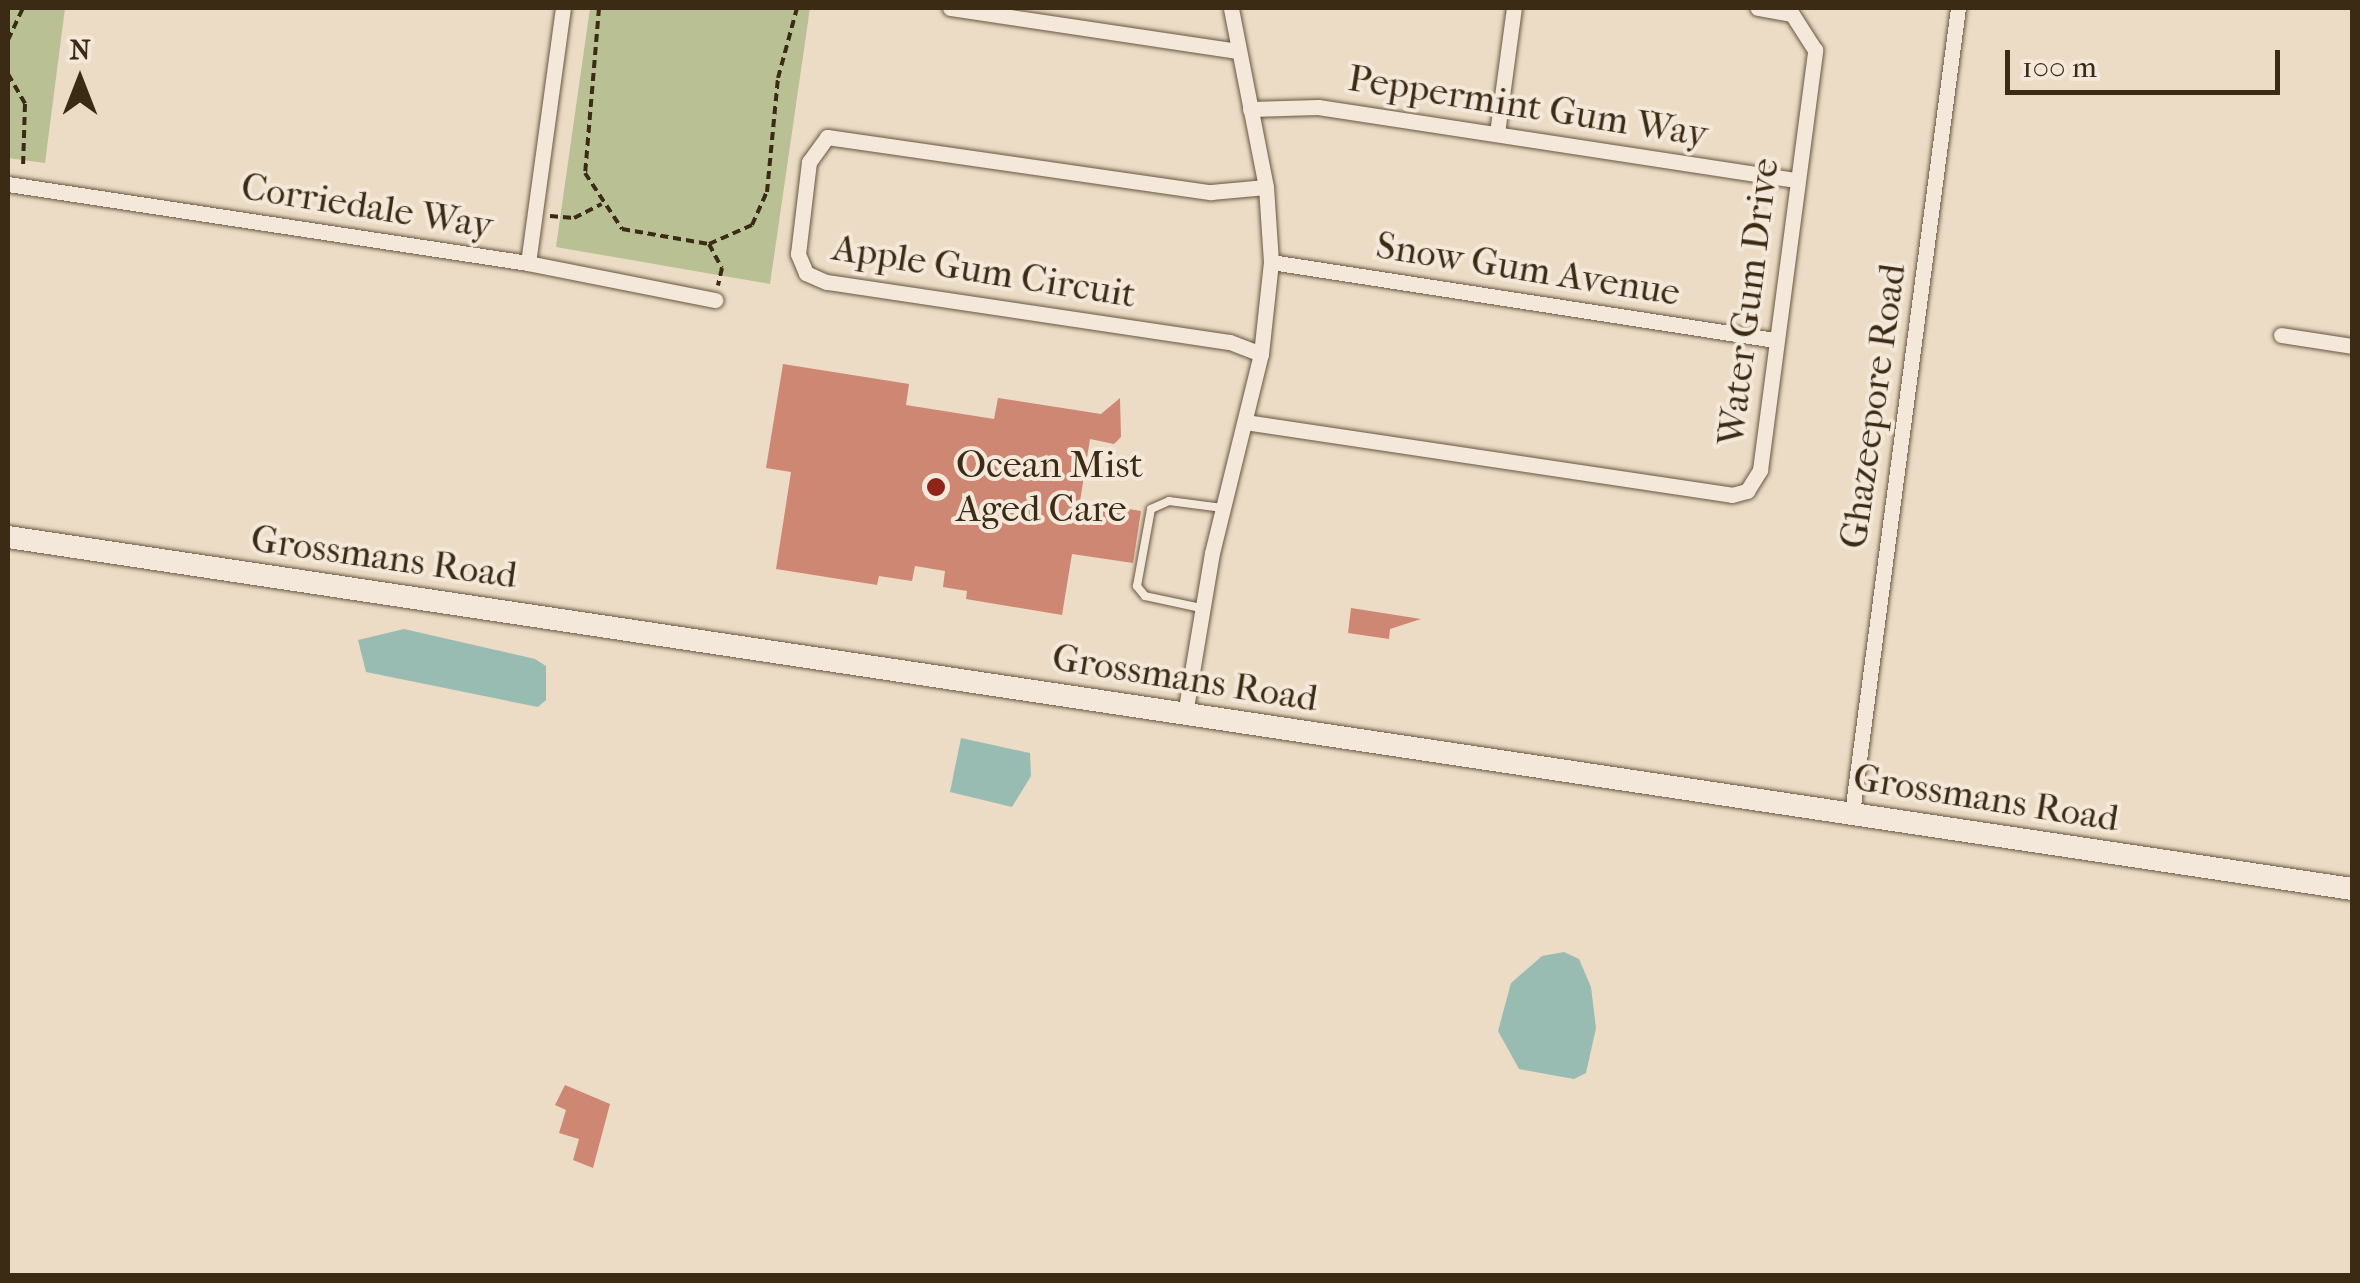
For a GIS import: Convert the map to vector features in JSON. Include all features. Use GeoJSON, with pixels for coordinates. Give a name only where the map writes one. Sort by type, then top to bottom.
{"type":"FeatureCollection","features":[{"type":"Feature","properties":{"kind":"street"},"geometry":{"type":"LineString","coordinates":[[528,263],[563,8]]}},
{"type":"Feature","properties":{"kind":"street"},"geometry":{"type":"LineString","coordinates":[[950,8],[1238,51]]}},
{"type":"Feature","properties":{"kind":"street"},"geometry":{"type":"LineString","coordinates":[[1185,714],[1201,608],[1261,354],[1272,262],[1266,186],[1231,8]]}},
{"type":"Feature","properties":{"kind":"street"},"geometry":{"type":"LineString","coordinates":[[1497,133],[1514,8]]}},
{"type":"Feature","properties":{"kind":"street","name":"Water Gum Drive"},"geometry":{"type":"LineString","coordinates":[[1245,422],[1732,496],[1747,491],[1760,470],[1812,36],[1792,14],[1758,8]]}},
{"type":"Feature","properties":{"kind":"street","name":"Ghazeepore Road"},"geometry":{"type":"LineString","coordinates":[[1852,813],[1958,8]]}},
{"type":"Feature","properties":{"kind":"street","name":"Peppermint Gum Way"},"geometry":{"type":"LineString","coordinates":[[1250,109],[1318,107],[1796,180]]}},
{"type":"Feature","properties":{"kind":"street","name":"Apple Gum Circuit"},"geometry":{"type":"LineString","coordinates":[[1261,354],[1229,342],[826,282],[806,273],[798,254],[808,162],[827,137],[1211,192],[1266,186]]}},
{"type":"Feature","properties":{"kind":"street","name":"Corriedale Way"},"geometry":{"type":"LineString","coordinates":[[14,185],[528,263],[715,300]]}},
{"type":"Feature","properties":{"kind":"street","name":"Snow Gum Avenue"},"geometry":{"type":"LineString","coordinates":[[1272,262],[1775,340]]}},
{"type":"Feature","properties":{"kind":"street"},"geometry":{"type":"LineString","coordinates":[[2281,335],[2352,346]]}},
{"type":"Feature","properties":{"kind":"street","name":"Grossmans Road"},"geometry":{"type":"LineString","coordinates":[[8,537],[2352,889]]}},
{"type":"Feature","properties":{"kind":"lane"},"geometry":{"type":"LineString","coordinates":[[1201,608],[1146,596],[1138,586],[1151,509],[1169,500],[1223,508]]}},
{"type":"Feature","properties":{"kind":"path"},"geometry":{"type":"LineString","coordinates":[[8,40],[23,8]]}},
{"type":"Feature","properties":{"kind":"path"},"geometry":{"type":"LineString","coordinates":[[599,8],[581,147],[602,204],[622,230],[709,244],[752,225],[767,192],[778,78],[797,8]]}},
{"type":"Feature","properties":{"kind":"path"},"geometry":{"type":"LineString","coordinates":[[8,74],[25,104],[14,185]]}},
{"type":"Feature","properties":{"kind":"path"},"geometry":{"type":"LineString","coordinates":[[535,215],[574,218],[602,204]]}},
{"type":"Feature","properties":{"kind":"path"},"geometry":{"type":"LineString","coordinates":[[709,244],[722,268],[715,300]]}},
{"type":"Feature","properties":{"kind":"green space"},"geometry":{"type":"Polygon","coordinates":[[[8,8],[65,8],[45,163],[8,158],[8,8]]]}},
{"type":"Feature","properties":{"kind":"green space"},"geometry":{"type":"Polygon","coordinates":[[[590,8],[810,8],[770,284],[556,247],[590,8]]]}},
{"type":"Feature","properties":{"kind":"water"},"geometry":{"type":"Polygon","coordinates":[[[404,629],[535,659],[546,666],[546,700],[538,707],[366,672],[358,640],[404,629]]]}},
{"type":"Feature","properties":{"kind":"water"},"geometry":{"type":"Polygon","coordinates":[[[961,738],[1030,753],[1031,776],[1012,807],[950,792],[961,738]]]}},
{"type":"Feature","properties":{"kind":"water"},"geometry":{"type":"Polygon","coordinates":[[[1564,952],[1579,959],[1591,987],[1596,1028],[1586,1073],[1574,1079],[1519,1069],[1498,1031],[1511,983],[1542,956],[1564,952]]]}},
{"type":"Feature","properties":{"kind":"building","name":"Ocean Mist Aged Care"},"geometry":{"type":"Polygon","coordinates":[[[783,364],[909,384],[906,405],[994,419],[998,398],[1101,414],[1120,398],[1121,437],[1114,444],[1090,439],[1080,501],[1141,511],[1133,563],[1072,554],[1062,615],[966,599],[967,591],[943,587],[945,571],[915,566],[912,581],[879,576],[877,585],[776,569],[791,472],[766,468],[783,364]]]}},
{"type":"Feature","properties":{"kind":"building"},"geometry":{"type":"Polygon","coordinates":[[[1351,608],[1421,619],[1390,629],[1389,639],[1348,633],[1351,608]]]}},
{"type":"Feature","properties":{"kind":"building"},"geometry":{"type":"Polygon","coordinates":[[[565,1085],[610,1104],[593,1168],[573,1160],[579,1139],[559,1133],[566,1110],[555,1105],[565,1085]]]}},
{"type":"Feature","properties":{"kind":"place","name":"Ocean Mist Aged Care"},"geometry":{"type":"Point","coordinates":[936,487]}}]}
